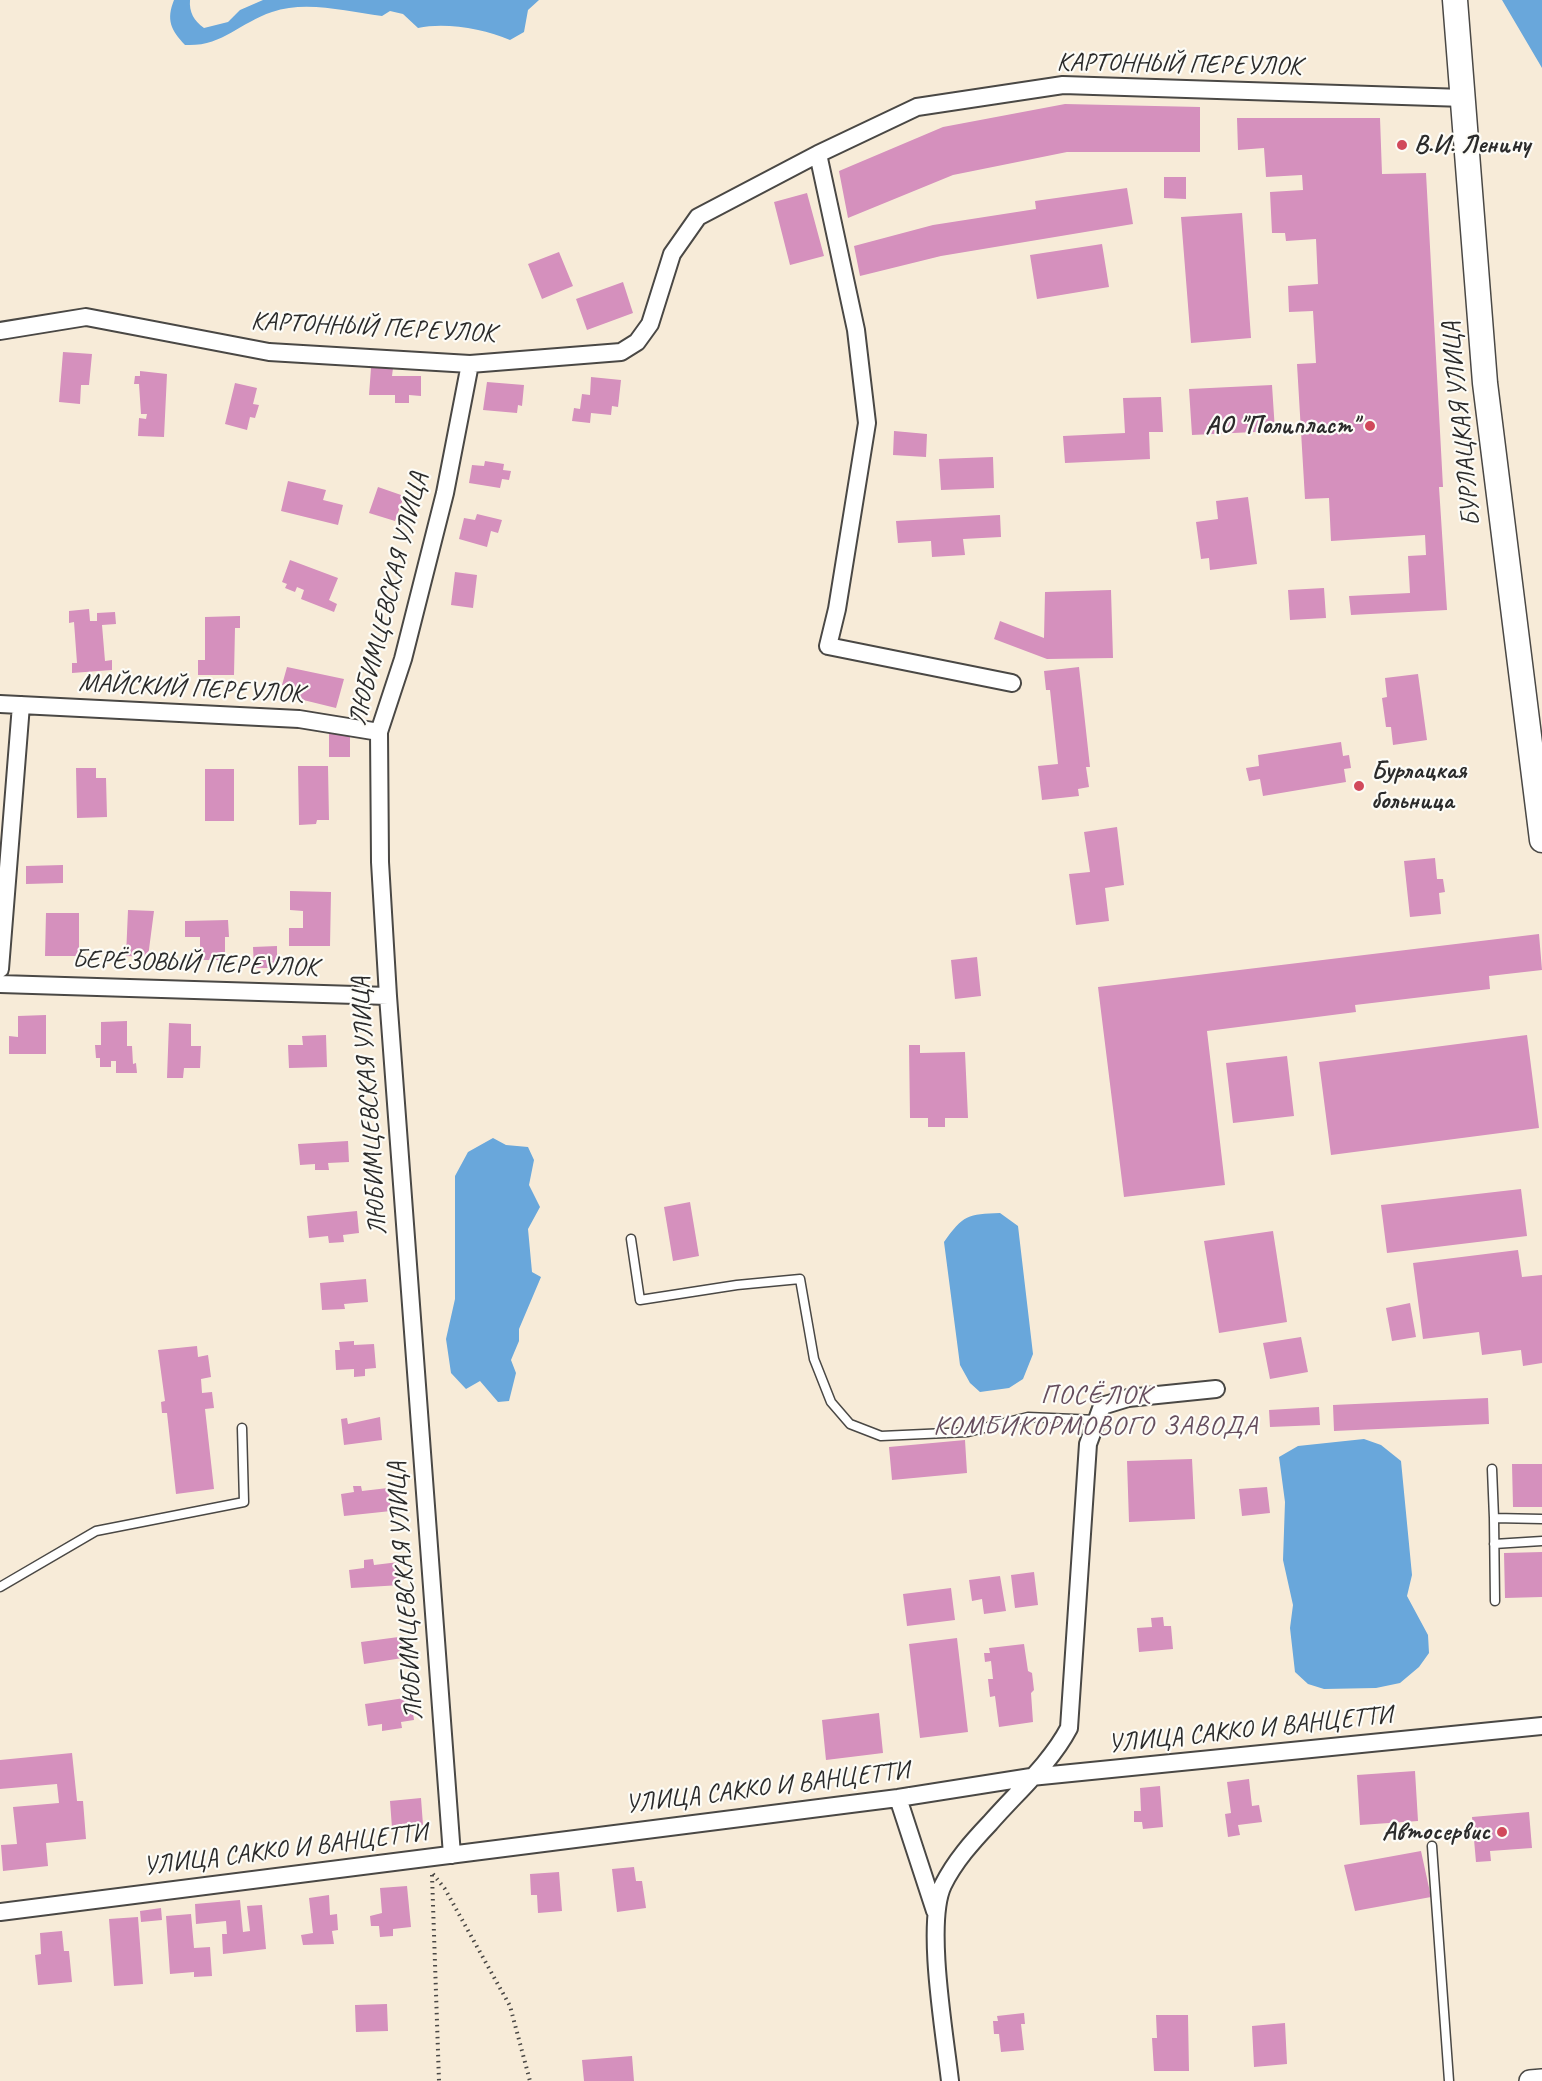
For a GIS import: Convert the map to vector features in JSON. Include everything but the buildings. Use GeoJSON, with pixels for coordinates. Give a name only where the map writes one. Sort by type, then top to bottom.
{"type":"FeatureCollection","features":[{"type":"Feature","properties":{"kind":"main road","name":"БУРЛАЦКАЯ УЛИЦА"},"geometry":{"type":"LineString","coordinates":[[1456,10],[1485,383],[1542,840]]}},
{"type":"Feature","properties":{"kind":"street","name":"КАРТОННЫЙ ПЕРЕУЛОК"},"geometry":{"type":"LineString","coordinates":[[0,331],[86,317],[268,352],[470,364],[621,352],[637,342],[650,324],[672,254],[698,217],[818,154],[917,107],[1063,85],[1464,98]]}},
{"type":"Feature","properties":{"kind":"street"},"geometry":{"type":"LineString","coordinates":[[818,154],[856,330],[867,423],[837,609],[828,646],[1012,683]]}},
{"type":"Feature","properties":{"kind":"street","name":"ЛЮБИМЦЕВСКАЯ УЛИЦА"},"geometry":{"type":"LineString","coordinates":[[452,1855],[388,996],[380,862],[378,732],[404,658],[442,504],[470,364]]}},
{"type":"Feature","properties":{"kind":"street","name":"МАЙСКИЙ ПЕРЕУЛОК"},"geometry":{"type":"LineString","coordinates":[[0,704],[299,719],[378,732]]}},
{"type":"Feature","properties":{"kind":"street"},"geometry":{"type":"LineString","coordinates":[[0,969],[21,705]]}},
{"type":"Feature","properties":{"kind":"street","name":"БЕРЁЗОВЫЙ ПЕРЕУЛОК"},"geometry":{"type":"LineString","coordinates":[[0,984],[388,996]]}},
{"type":"Feature","properties":{"kind":"street"},"geometry":{"type":"LineString","coordinates":[[950,2081],[936,1945],[936,1911],[942,1886],[963,1853],[1056,1752],[1069,1728],[1088,1444],[1102,1406],[1128,1398],[1215,1389]]}},
{"type":"Feature","properties":{"kind":"street","name":"УЛИЦА САККО И ВАНЦЕТТИ"},"geometry":{"type":"LineString","coordinates":[[0,1912],[432,1865],[452,1855],[898,1798],[1031,1777],[1542,1726]]}},
{"type":"Feature","properties":{"kind":"street"},"geometry":{"type":"LineString","coordinates":[[898,1798],[936,1911]]}},
{"type":"Feature","properties":{"kind":"street"},"geometry":{"type":"LineString","coordinates":[[1530,2081],[1542,2080]]}},
{"type":"Feature","properties":{"kind":"lane"},"geometry":{"type":"LineString","coordinates":[[631,1239],[640,1300],[737,1284],[800,1279],[814,1359],[831,1402],[850,1424],[881,1436],[968,1432],[1028,1417],[1097,1420]]}},
{"type":"Feature","properties":{"kind":"lane"},"geometry":{"type":"LineString","coordinates":[[0,1587],[96,1531],[244,1502],[242,1428]]}},
{"type":"Feature","properties":{"kind":"lane"},"geometry":{"type":"LineString","coordinates":[[1492,1469],[1495,1601]]}},
{"type":"Feature","properties":{"kind":"lane"},"geometry":{"type":"LineString","coordinates":[[1494,1518],[1542,1520]]}},
{"type":"Feature","properties":{"kind":"lane"},"geometry":{"type":"LineString","coordinates":[[1494,1544],[1542,1541]]}},
{"type":"Feature","properties":{"kind":"lane"},"geometry":{"type":"LineString","coordinates":[[1432,1846],[1449,2081]]}},
{"type":"Feature","properties":{"kind":"path"},"geometry":{"type":"LineString","coordinates":[[432,1865],[439,2081]]}},
{"type":"Feature","properties":{"kind":"path"},"geometry":{"type":"LineString","coordinates":[[432,1865],[510,2006],[530,2081]]}},
{"type":"Feature","properties":{"kind":"water"},"geometry":{"type":"Polygon","coordinates":[[[174,0],[190,0],[193,16],[204,28],[228,22],[240,10],[263,0],[539,0],[528,10],[524,32],[510,40],[465,28],[429,26],[418,28],[403,14],[390,11],[382,16],[327,8],[299,7],[272,12],[210,42],[185,45],[171,24],[170,13],[174,0]]]}},
{"type":"Feature","properties":{"kind":"water"},"geometry":{"type":"Polygon","coordinates":[[[1502,0],[1542,0],[1542,68],[1502,0]]]}},
{"type":"Feature","properties":{"kind":"water"},"geometry":{"type":"Polygon","coordinates":[[[493,1138],[506,1145],[528,1147],[534,1160],[529,1185],[540,1207],[528,1229],[532,1272],[541,1277],[519,1329],[519,1341],[511,1360],[516,1373],[509,1401],[498,1402],[480,1381],[466,1389],[451,1373],[446,1339],[455,1299],[455,1176],[468,1152],[493,1138]]]}},
{"type":"Feature","properties":{"kind":"water"},"geometry":{"type":"Polygon","coordinates":[[[1000,1213],[1018,1226],[1033,1354],[1023,1379],[1009,1388],[980,1392],[970,1383],[960,1365],[944,1242],[956,1226],[967,1218],[973,1215],[1000,1213]]]}},
{"type":"Feature","properties":{"kind":"water"},"geometry":{"type":"Polygon","coordinates":[[[1364,1439],[1381,1445],[1401,1461],[1412,1575],[1407,1596],[1428,1635],[1429,1653],[1419,1667],[1400,1683],[1376,1688],[1324,1689],[1308,1684],[1295,1672],[1290,1628],[1293,1605],[1283,1560],[1285,1502],[1279,1457],[1298,1446],[1364,1439]]]}},
{"type":"Feature","properties":{"kind":"place","name":"В.И. Ленину"},"geometry":{"type":"Point","coordinates":[1402,145]}},
{"type":"Feature","properties":{"kind":"place","name":"АО \"Полипласт\""},"geometry":{"type":"Point","coordinates":[1370,426]}},
{"type":"Feature","properties":{"kind":"place","name":"Бурлацкая больница"},"geometry":{"type":"Point","coordinates":[1359,786]}},
{"type":"Feature","properties":{"kind":"place","name":"Автосервис"},"geometry":{"type":"Point","coordinates":[1502,1832]}},
{"type":"Feature","properties":{"kind":"district","name":"ПОСЁЛОК КОМБИКОРМОВОГО ЗАВОДА"},"geometry":{"type":"Point","coordinates":[1096,1412]}}]}
